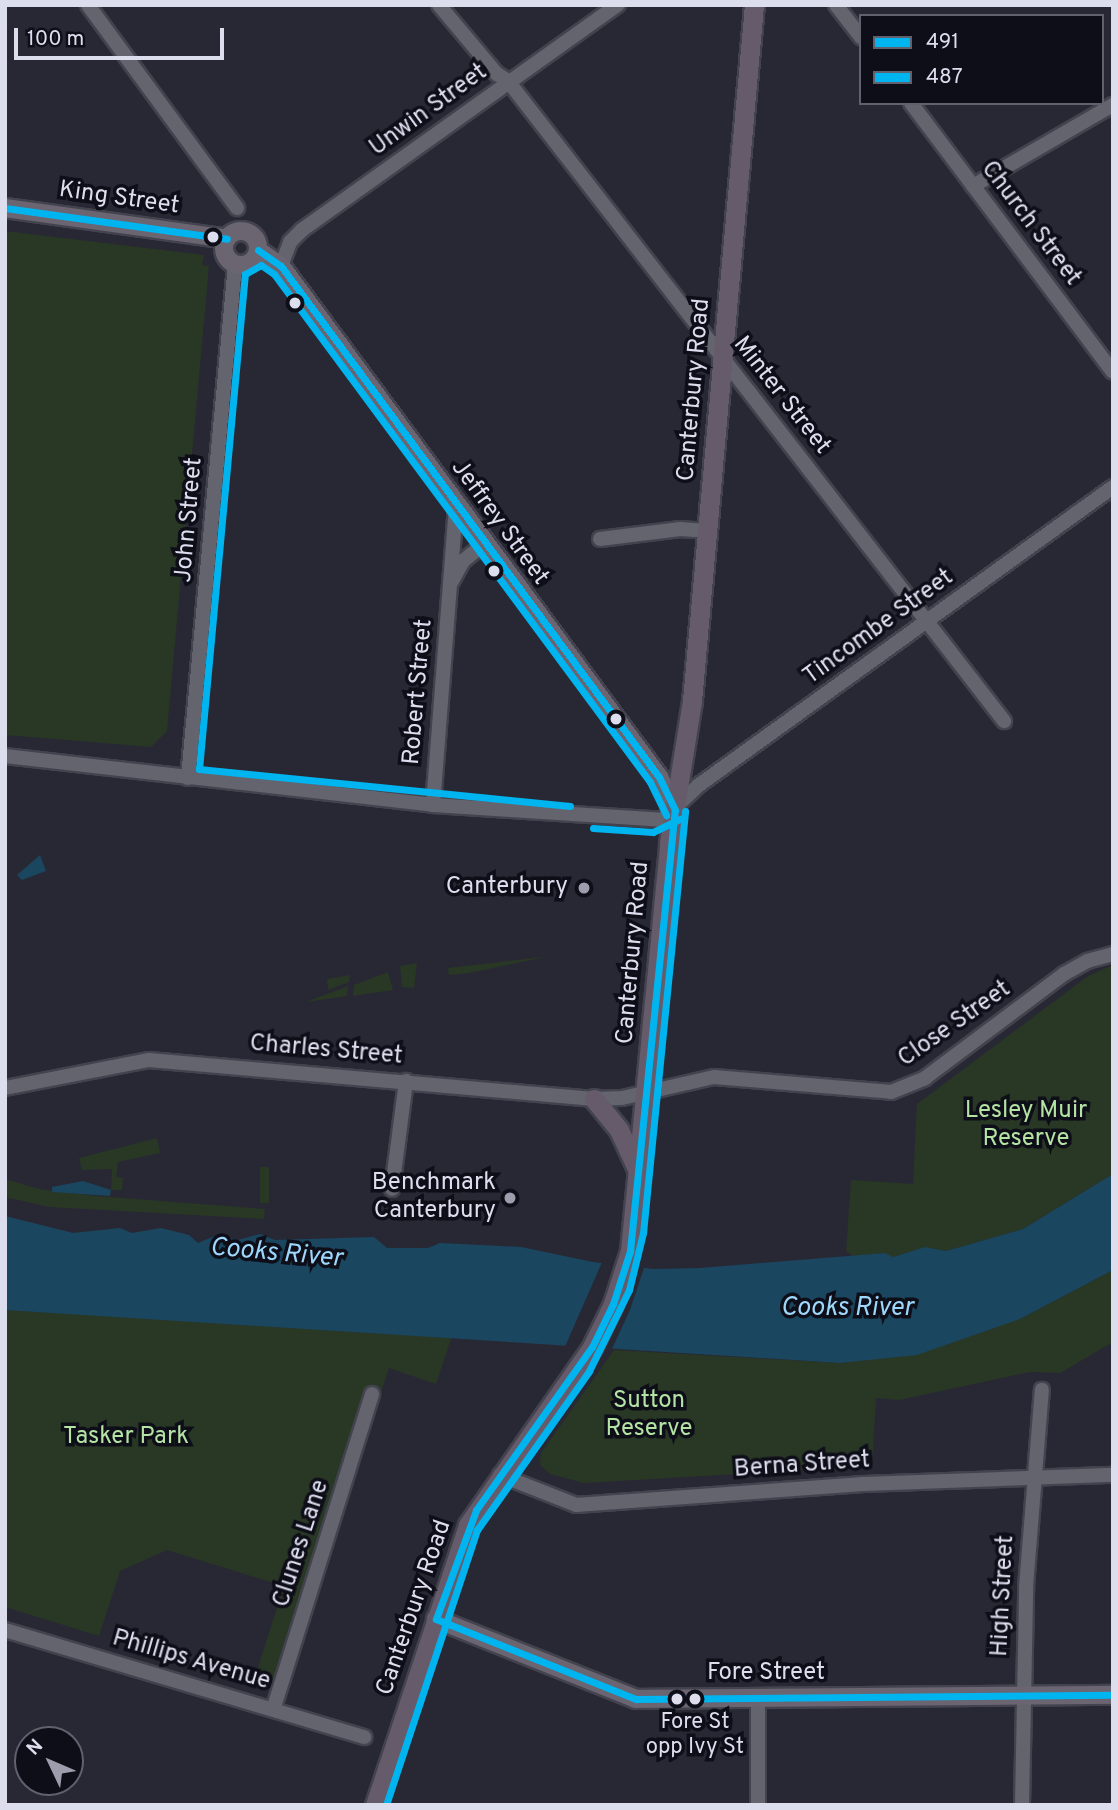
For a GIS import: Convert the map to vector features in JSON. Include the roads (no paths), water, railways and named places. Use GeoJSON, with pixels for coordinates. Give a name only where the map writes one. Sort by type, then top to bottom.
{"type":"FeatureCollection","features":[{"type":"Feature","properties":{"kind":"highway","name":"Canterbury Road"},"geometry":{"type":"LineString","coordinates":[[375,1805],[461,1542],[500,1475],[592,1348],[613,1304],[633,1232],[669,843],[687,745],[754,5]]}},
{"type":"Feature","properties":{"kind":"highway"},"geometry":{"type":"LineString","coordinates":[[594,1099],[619,1130],[638,1172]]}},
{"type":"Feature","properties":{"kind":"main road","name":"King Street"},"geometry":{"type":"LineString","coordinates":[[5,208],[227,239]]}},
{"type":"Feature","properties":{"kind":"main road"},"geometry":{"type":"LineString","coordinates":[[258,250],[250,263],[235,265],[224,254],[227,239],[235,232],[246,232],[255,239],[258,250],[281,266]]}},
{"type":"Feature","properties":{"kind":"main road","name":"Jeffrey Street"},"geometry":{"type":"LineString","coordinates":[[281,266],[659,777],[675,810]]}},
{"type":"Feature","properties":{"kind":"main road","name":"Fore Street"},"geometry":{"type":"LineString","coordinates":[[436,1619],[613,1693],[636,1699],[1113,1695]]}},
{"type":"Feature","properties":{"kind":"street"},"geometry":{"type":"LineString","coordinates":[[88,5],[237,208]]}},
{"type":"Feature","properties":{"kind":"street","name":"Minter Street"},"geometry":{"type":"LineString","coordinates":[[439,5],[497,74],[508,81],[1004,721]]}},
{"type":"Feature","properties":{"kind":"street","name":"Unwin Street"},"geometry":{"type":"LineString","coordinates":[[281,266],[295,236],[508,81],[618,5]]}},
{"type":"Feature","properties":{"kind":"street"},"geometry":{"type":"LineString","coordinates":[[836,5],[859,34]]}},
{"type":"Feature","properties":{"kind":"street","name":"Church Street"},"geometry":{"type":"LineString","coordinates":[[913,105],[1113,372]]}},
{"type":"Feature","properties":{"kind":"street"},"geometry":{"type":"LineString","coordinates":[[974,186],[1113,105]]}},
{"type":"Feature","properties":{"kind":"street","name":"John Street"},"geometry":{"type":"LineString","coordinates":[[188,778],[235,265]]}},
{"type":"Feature","properties":{"kind":"street","name":"Tincombe Street"},"geometry":{"type":"LineString","coordinates":[[675,810],[699,785],[1113,487]]}},
{"type":"Feature","properties":{"kind":"street","name":"Robert Street"},"geometry":{"type":"LineString","coordinates":[[433,805],[456,504]]}},
{"type":"Feature","properties":{"kind":"street"},"geometry":{"type":"LineString","coordinates":[[600,539],[680,529],[707,531]]}},
{"type":"Feature","properties":{"kind":"street"},"geometry":{"type":"LineString","coordinates":[[451,582],[463,561],[485,543]]}},
{"type":"Feature","properties":{"kind":"street"},"geometry":{"type":"LineString","coordinates":[[5,756],[433,805],[646,822],[662,820],[675,810]]}},
{"type":"Feature","properties":{"kind":"street","name":"Close Street"},"geometry":{"type":"LineString","coordinates":[[645,1093],[714,1077],[891,1091],[908,1087],[1064,974],[1087,961],[1113,954]]}},
{"type":"Feature","properties":{"kind":"street","name":"Charles Street"},"geometry":{"type":"LineString","coordinates":[[5,1088],[149,1060],[594,1099],[645,1093]]}},
{"type":"Feature","properties":{"kind":"street"},"geometry":{"type":"LineString","coordinates":[[392,1189],[406,1081]]}},
{"type":"Feature","properties":{"kind":"street","name":"High Street"},"geometry":{"type":"LineString","coordinates":[[1022,1805],[1022,1697],[1033,1477],[1042,1390]]}},
{"type":"Feature","properties":{"kind":"street","name":"Clunes Lane"},"geometry":{"type":"LineString","coordinates":[[274,1707],[372,1394]]}},
{"type":"Feature","properties":{"kind":"street","name":"Berna Street"},"geometry":{"type":"LineString","coordinates":[[500,1475],[576,1504],[863,1484],[1113,1475]]}},
{"type":"Feature","properties":{"kind":"street","name":"Phillips Avenue"},"geometry":{"type":"LineString","coordinates":[[5,1630],[274,1707],[363,1737]]}},
{"type":"Feature","properties":{"kind":"street"},"geometry":{"type":"LineString","coordinates":[[758,1699],[758,1805]]}},
{"type":"Feature","properties":{"kind":"water"},"geometry":{"type":"Polygon","coordinates":[[[40,855],[46,871],[22,880],[17,875],[40,855]]]}},
{"type":"Feature","properties":{"kind":"water","name":"Cooks River"},"geometry":{"type":"Polygon","coordinates":[[[1113,1174],[1113,1270],[1020,1319],[917,1355],[840,1363],[5,1310],[5,1216],[73,1233],[120,1228],[132,1233],[161,1228],[189,1235],[198,1243],[217,1235],[238,1240],[260,1234],[275,1240],[374,1237],[387,1248],[428,1248],[440,1243],[521,1247],[593,1262],[653,1269],[700,1268],[885,1253],[893,1257],[925,1247],[946,1251],[1023,1229],[1113,1174]]]}},
{"type":"Feature","properties":{"kind":"water"},"geometry":{"type":"Polygon","coordinates":[[[83,1181],[111,1190],[110,1196],[52,1192],[52,1187],[83,1181]]]}},
{"type":"Feature","properties":{"kind":"place","name":"Canterbury"},"geometry":{"type":"Point","coordinates":[584,888]}},
{"type":"Feature","properties":{"kind":"place","name":"Benchmark Canterbury"},"geometry":{"type":"Point","coordinates":[510,1198]}},
{"type":"Feature","properties":{"kind":"place","name":"Fore St opp Ivy St"},"geometry":{"type":"Point","coordinates":[695,1699]}},
{"type":"Feature","properties":{"kind":"park label","name":"Lesley Muir Reserve"},"geometry":{"type":"Point","coordinates":[1026,1126]}},
{"type":"Feature","properties":{"kind":"park label","name":"Sutton Reserve"},"geometry":{"type":"Point","coordinates":[649,1416]}},
{"type":"Feature","properties":{"kind":"park label","name":"Tasker Park"},"geometry":{"type":"Point","coordinates":[126,1438]}}]}
